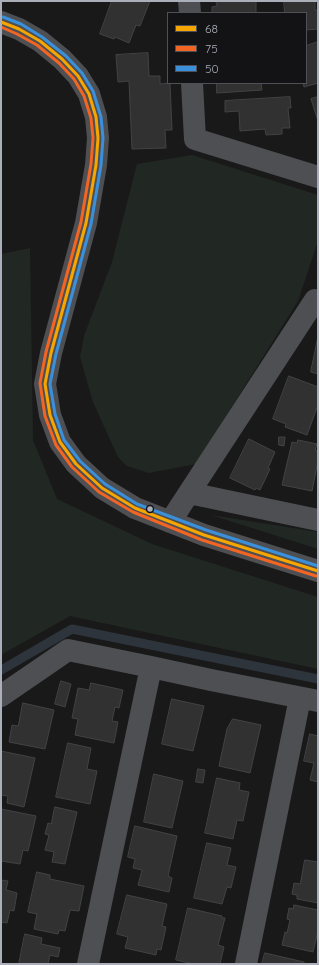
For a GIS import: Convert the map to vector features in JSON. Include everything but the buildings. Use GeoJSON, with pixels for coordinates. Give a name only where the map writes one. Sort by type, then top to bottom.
{"type":"FeatureCollection","features":[{"type":"Feature","properties":{"kind":"street"},"geometry":{"type":"LineString","coordinates":[[189,1],[190,12]]}},
{"type":"Feature","properties":{"kind":"street"},"geometry":{"type":"LineString","coordinates":[[1,22],[19,29],[40,41],[62,59],[78,76],[89,94],[96,117],[98,138],[96,165],[86,224],[51,353],[45,384],[50,415],[60,442],[76,464],[102,488],[135,508],[204,535],[318,571]]}},
{"type":"Feature","properties":{"kind":"street"},"geometry":{"type":"LineString","coordinates":[[192,84],[195,138],[318,177]]}},
{"type":"Feature","properties":{"kind":"street"},"geometry":{"type":"LineString","coordinates":[[170,522],[315,300],[318,301]]}},
{"type":"Feature","properties":{"kind":"street"},"geometry":{"type":"LineString","coordinates":[[189,493],[318,520]]}},
{"type":"Feature","properties":{"kind":"street"},"geometry":{"type":"LineString","coordinates":[[1,696],[68,650],[309,700],[246,964]]}},
{"type":"Feature","properties":{"kind":"street"},"geometry":{"type":"LineString","coordinates":[[88,964],[151,667]]}},
{"type":"Feature","properties":{"kind":"shaded area"},"geometry":{"type":"Polygon","coordinates":[[[192,155],[318,195],[318,241],[298,301],[196,464],[149,473],[127,466],[118,457],[93,402],[80,357],[84,336],[112,262],[137,164],[192,155]]]}},
{"type":"Feature","properties":{"kind":"shaded area"},"geometry":{"type":"Polygon","coordinates":[[[30,248],[33,440],[57,499],[152,544],[318,597],[318,669],[70,616],[1,655],[1,254],[30,248]]]}},
{"type":"Feature","properties":{"kind":"shaded area"},"geometry":{"type":"Polygon","coordinates":[[[211,515],[318,532],[318,549],[211,515]]]}},
{"type":"Feature","properties":{"kind":"waterway"},"geometry":{"type":"LineString","coordinates":[[1,670],[72,629],[318,679]]}},
{"type":"Feature","properties":{"kind":"transit line","name":"50"},"geometry":{"type":"LineString","coordinates":[[3,17],[21,24],[42,37],[66,56],[82,73],[93,91],[101,117],[103,138],[101,165],[91,224],[56,354],[50,384],[55,414],[64,440],[80,461],[105,484],[137,504],[206,530],[318,566]]}},
{"type":"Feature","properties":{"kind":"transit line","name":"68"},"geometry":{"type":"LineString","coordinates":[[1,22],[19,29],[40,41],[62,59],[78,76],[89,94],[96,117],[98,138],[96,165],[86,223],[51,353],[45,384],[50,415],[60,442],[76,464],[102,488],[135,508],[204,535],[318,571]]}},
{"type":"Feature","properties":{"kind":"transit line","name":"75"},"geometry":{"type":"LineString","coordinates":[[1,27],[37,45],[59,63],[74,79],[84,96],[91,118],[93,138],[91,164],[81,222],[46,352],[40,383],[45,416],[56,445],[72,467],[99,492],[133,512],[202,540],[316,576]]}}]}
